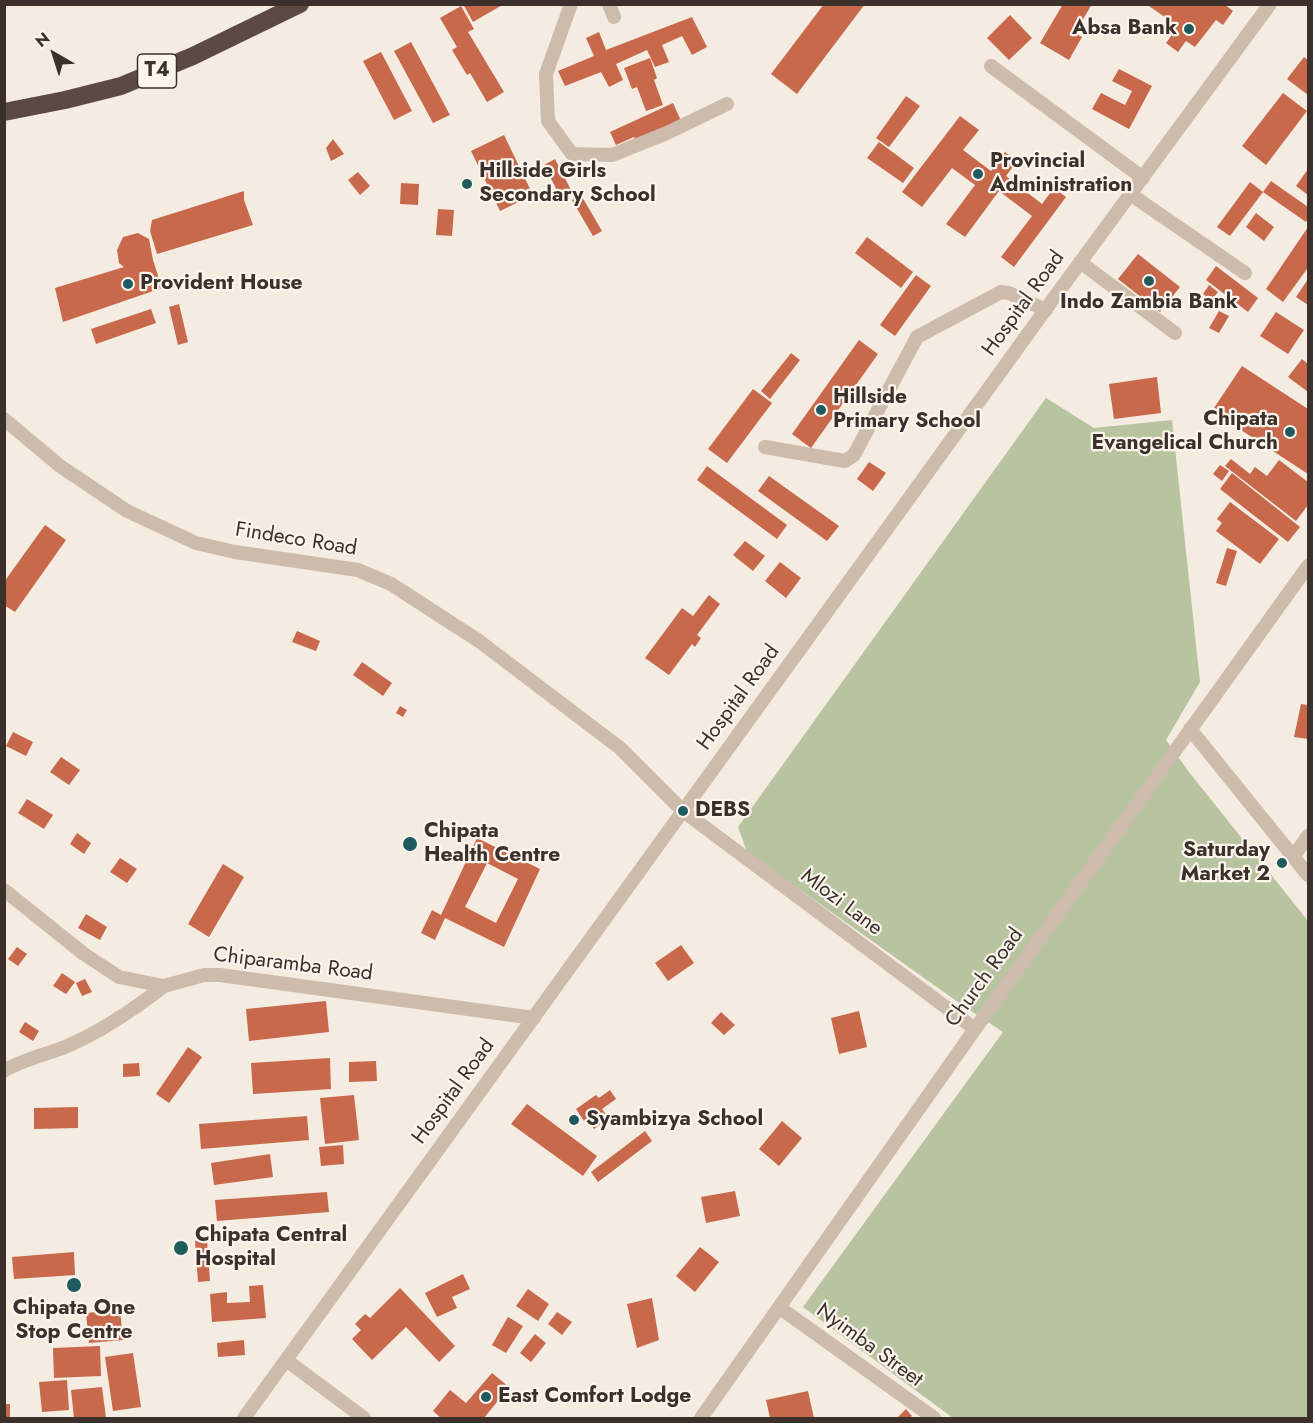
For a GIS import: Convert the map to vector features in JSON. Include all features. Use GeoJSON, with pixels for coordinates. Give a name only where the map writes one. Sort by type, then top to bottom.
{"type":"FeatureCollection","features":[{"type":"Feature","properties":{"kind":"highway","name":"T4"},"geometry":{"type":"LineString","coordinates":[[4,112],[121,86],[193,56],[300,4]]}},
{"type":"Feature","properties":{"kind":"street"},"geometry":{"type":"LineString","coordinates":[[571,4],[546,74],[548,121],[572,154],[612,155],[727,104]]}},
{"type":"Feature","properties":{"kind":"street","name":"Hospital Road"},"geometry":{"type":"LineString","coordinates":[[244,1419],[1080,262],[1270,4]]}},
{"type":"Feature","properties":{"kind":"street"},"geometry":{"type":"LineString","coordinates":[[991,66],[1143,178]]}},
{"type":"Feature","properties":{"kind":"street"},"geometry":{"type":"LineString","coordinates":[[1130,194],[1245,273]]}},
{"type":"Feature","properties":{"kind":"street"},"geometry":{"type":"LineString","coordinates":[[1080,262],[1175,333]]}},
{"type":"Feature","properties":{"kind":"street"},"geometry":{"type":"LineString","coordinates":[[765,447],[844,461],[850,459],[917,337],[1001,292],[1009,292],[1046,310]]}},
{"type":"Feature","properties":{"kind":"street","name":"Findeco Road"},"geometry":{"type":"LineString","coordinates":[[4,419],[60,466],[127,511],[196,543],[236,552],[357,570],[391,584],[479,641],[620,748],[683,812]]}},
{"type":"Feature","properties":{"kind":"street","name":"Church Road"},"geometry":{"type":"LineString","coordinates":[[701,1419],[975,1029],[1308,566]]}},
{"type":"Feature","properties":{"kind":"street"},"geometry":{"type":"LineString","coordinates":[[1190,729],[1308,875]]}},
{"type":"Feature","properties":{"kind":"street","name":"Mlozi Lane"},"geometry":{"type":"LineString","coordinates":[[683,812],[975,1029]]}},
{"type":"Feature","properties":{"kind":"street"},"geometry":{"type":"LineString","coordinates":[[1293,857],[1308,836]]}},
{"type":"Feature","properties":{"kind":"street","name":"Chiparamba Road"},"geometry":{"type":"LineString","coordinates":[[4,890],[84,954],[119,976],[164,986],[204,975],[220,975],[534,1018]]}},
{"type":"Feature","properties":{"kind":"street"},"geometry":{"type":"LineString","coordinates":[[4,1071],[66,1047],[100,1030],[133,1010],[164,986]]}},
{"type":"Feature","properties":{"kind":"street","name":"Nyimba Street"},"geometry":{"type":"LineString","coordinates":[[780,1308],[934,1419]]}},
{"type":"Feature","properties":{"kind":"street"},"geometry":{"type":"LineString","coordinates":[[286,1360],[364,1419]]}},
{"type":"Feature","properties":{"kind":"green space"},"geometry":{"type":"Polygon","coordinates":[[[1046,398],[1094,428],[1172,420],[1200,682],[1166,740],[1308,921],[1308,1418],[953,1418],[803,1307],[1003,1032],[747,852],[738,827],[1046,398]]]}},
{"type":"Feature","properties":{"kind":"building"},"geometry":{"type":"Polygon","coordinates":[[[463,4],[504,4],[473,22],[463,4]]]}},
{"type":"Feature","properties":{"kind":"building"},"geometry":{"type":"Polygon","coordinates":[[[824,4],[865,4],[797,94],[771,74],[824,4]]]}},
{"type":"Feature","properties":{"kind":"building"},"geometry":{"type":"Polygon","coordinates":[[[1063,4],[1092,4],[1075,33],[1082,37],[1069,60],[1040,43],[1063,4]]]}},
{"type":"Feature","properties":{"kind":"building","name":"Absa Bank"},"geometry":{"type":"Polygon","coordinates":[[[1150,4],[1224,4],[1233,11],[1223,25],[1216,20],[1195,47],[1186,41],[1178,52],[1166,43],[1174,32],[1165,25],[1169,20],[1149,6],[1150,4]]]}},
{"type":"Feature","properties":{"kind":"building"},"geometry":{"type":"Polygon","coordinates":[[[461,6],[474,29],[468,32],[504,92],[487,102],[470,73],[467,75],[452,50],[457,47],[440,18],[461,6]]]}},
{"type":"Feature","properties":{"kind":"building"},"geometry":{"type":"Polygon","coordinates":[[[1010,15],[1032,38],[1009,60],[987,38],[1010,15]]]}},
{"type":"Feature","properties":{"kind":"building"},"geometry":{"type":"Polygon","coordinates":[[[692,17],[707,47],[692,55],[682,36],[662,45],[669,62],[655,67],[647,50],[616,64],[623,80],[609,87],[601,72],[565,86],[558,71],[594,56],[586,38],[599,32],[606,50],[692,17]]]}},
{"type":"Feature","properties":{"kind":"building"},"geometry":{"type":"Polygon","coordinates":[[[411,42],[450,115],[433,123],[394,51],[411,42]]]}},
{"type":"Feature","properties":{"kind":"building"},"geometry":{"type":"Polygon","coordinates":[[[381,52],[412,111],[394,120],[363,61],[381,52]]]}},
{"type":"Feature","properties":{"kind":"building"},"geometry":{"type":"Polygon","coordinates":[[[1304,57],[1308,60],[1308,95],[1287,79],[1304,57]]]}},
{"type":"Feature","properties":{"kind":"building"},"geometry":{"type":"Polygon","coordinates":[[[650,58],[657,78],[654,80],[663,105],[646,111],[637,87],[632,89],[624,68],[650,58]]]}},
{"type":"Feature","properties":{"kind":"building"},"geometry":{"type":"Polygon","coordinates":[[[1119,69],[1152,86],[1129,129],[1092,109],[1101,93],[1125,105],[1132,91],[1112,81],[1119,69]]]}},
{"type":"Feature","properties":{"kind":"building"},"geometry":{"type":"Polygon","coordinates":[[[1283,93],[1307,111],[1266,165],[1242,146],[1283,93]]]}},
{"type":"Feature","properties":{"kind":"building"},"geometry":{"type":"Polygon","coordinates":[[[906,96],[920,106],[889,147],[876,138],[906,96]]]}},
{"type":"Feature","properties":{"kind":"building"},"geometry":{"type":"Polygon","coordinates":[[[673,103],[681,121],[636,142],[634,137],[616,145],[610,132],[673,103]]]}},
{"type":"Feature","properties":{"kind":"building"},"geometry":{"type":"Polygon","coordinates":[[[960,116],[979,130],[963,150],[991,171],[1005,152],[1017,161],[1006,176],[1042,204],[1054,188],[1066,197],[1014,267],[1001,257],[1032,216],[999,191],[965,237],[946,224],[975,185],[952,168],[922,207],[902,192],[960,116]]]}},
{"type":"Feature","properties":{"kind":"building"},"geometry":{"type":"Polygon","coordinates":[[[504,135],[533,195],[500,211],[471,151],[504,135]]]}},
{"type":"Feature","properties":{"kind":"building"},"geometry":{"type":"Polygon","coordinates":[[[333,139],[344,154],[331,161],[326,148],[333,139]]]}},
{"type":"Feature","properties":{"kind":"building"},"geometry":{"type":"Polygon","coordinates":[[[879,142],[914,168],[903,183],[867,158],[879,142]]]}},
{"type":"Feature","properties":{"kind":"building"},"geometry":{"type":"Polygon","coordinates":[[[555,159],[572,192],[561,198],[544,165],[555,159]]]}},
{"type":"Feature","properties":{"kind":"building"},"geometry":{"type":"Polygon","coordinates":[[[1308,169],[1308,195],[1296,186],[1308,169]]]}},
{"type":"Feature","properties":{"kind":"building"},"geometry":{"type":"Polygon","coordinates":[[[358,172],[370,186],[360,195],[348,180],[358,172]]]}},
{"type":"Feature","properties":{"kind":"building"},"geometry":{"type":"Polygon","coordinates":[[[1271,181],[1308,207],[1306,222],[1263,192],[1271,181]]]}},
{"type":"Feature","properties":{"kind":"building"},"geometry":{"type":"Polygon","coordinates":[[[1250,182],[1263,192],[1230,236],[1217,227],[1250,182]]]}},
{"type":"Feature","properties":{"kind":"building"},"geometry":{"type":"Polygon","coordinates":[[[401,183],[419,184],[418,205],[400,204],[401,183]]]}},
{"type":"Feature","properties":{"kind":"building"},"geometry":{"type":"Polygon","coordinates":[[[244,191],[244,200],[253,225],[157,254],[150,231],[152,220],[244,191]]]}},
{"type":"Feature","properties":{"kind":"building"},"geometry":{"type":"Polygon","coordinates":[[[581,195],[602,231],[593,236],[572,200],[581,195]]]}},
{"type":"Feature","properties":{"kind":"building"},"geometry":{"type":"Polygon","coordinates":[[[438,209],[454,210],[452,236],[436,235],[438,209]]]}},
{"type":"Feature","properties":{"kind":"building"},"geometry":{"type":"Polygon","coordinates":[[[1256,213],[1274,227],[1264,241],[1246,227],[1256,213]]]}},
{"type":"Feature","properties":{"kind":"building"},"geometry":{"type":"Polygon","coordinates":[[[1308,227],[1308,270],[1283,302],[1266,289],[1308,227]]]}},
{"type":"Feature","properties":{"kind":"building"},"geometry":{"type":"Polygon","coordinates":[[[138,233],[149,239],[162,288],[63,322],[55,288],[124,267],[119,263],[117,250],[123,237],[138,233]]]}},
{"type":"Feature","properties":{"kind":"building"},"geometry":{"type":"Polygon","coordinates":[[[867,237],[913,272],[901,288],[855,253],[867,237]]]}},
{"type":"Feature","properties":{"kind":"building"},"geometry":{"type":"Polygon","coordinates":[[[1138,254],[1180,287],[1160,312],[1118,279],[1138,254]]]}},
{"type":"Feature","properties":{"kind":"building"},"geometry":{"type":"Polygon","coordinates":[[[1216,266],[1258,298],[1248,312],[1206,280],[1216,266]]]}},
{"type":"Feature","properties":{"kind":"building"},"geometry":{"type":"Polygon","coordinates":[[[916,275],[931,286],[895,336],[880,325],[916,275]]]}},
{"type":"Feature","properties":{"kind":"building"},"geometry":{"type":"Polygon","coordinates":[[[1308,279],[1308,305],[1296,297],[1308,279]]]}},
{"type":"Feature","properties":{"kind":"building"},"geometry":{"type":"Polygon","coordinates":[[[1209,285],[1218,292],[1212,300],[1203,294],[1209,285]]]}},
{"type":"Feature","properties":{"kind":"building"},"geometry":{"type":"Polygon","coordinates":[[[1227,299],[1233,303],[1228,309],[1223,305],[1227,299]]]}},
{"type":"Feature","properties":{"kind":"building"},"geometry":{"type":"Polygon","coordinates":[[[179,304],[188,342],[178,345],[169,307],[179,304]]]}},
{"type":"Feature","properties":{"kind":"building"},"geometry":{"type":"Polygon","coordinates":[[[151,309],[156,323],[96,344],[91,329],[151,309]]]}},
{"type":"Feature","properties":{"kind":"building"},"geometry":{"type":"Polygon","coordinates":[[[1219,311],[1229,316],[1219,333],[1209,328],[1219,311]]]}},
{"type":"Feature","properties":{"kind":"building"},"geometry":{"type":"Polygon","coordinates":[[[1276,312],[1304,330],[1288,354],[1260,336],[1276,312]]]}},
{"type":"Feature","properties":{"kind":"building"},"geometry":{"type":"Polygon","coordinates":[[[859,340],[878,354],[811,448],[792,434],[859,340]]]}},
{"type":"Feature","properties":{"kind":"building"},"geometry":{"type":"Polygon","coordinates":[[[791,353],[800,360],[770,399],[761,391],[791,353]]]}},
{"type":"Feature","properties":{"kind":"building"},"geometry":{"type":"Polygon","coordinates":[[[1302,359],[1308,364],[1308,392],[1288,377],[1302,359]]]}},
{"type":"Feature","properties":{"kind":"building"},"geometry":{"type":"Polygon","coordinates":[[[1242,366],[1308,409],[1308,474],[1212,411],[1242,366]]]}},
{"type":"Feature","properties":{"kind":"building"},"geometry":{"type":"Polygon","coordinates":[[[1157,377],[1161,413],[1114,419],[1109,384],[1157,377]]]}},
{"type":"Feature","properties":{"kind":"building"},"geometry":{"type":"Polygon","coordinates":[[[753,389],[772,403],[727,463],[708,449],[753,389]]]}},
{"type":"Feature","properties":{"kind":"building"},"geometry":{"type":"Polygon","coordinates":[[[1231,459],[1250,474],[1255,467],[1267,476],[1279,460],[1308,482],[1308,505],[1296,521],[1225,466],[1231,459]]]}},
{"type":"Feature","properties":{"kind":"building"},"geometry":{"type":"Polygon","coordinates":[[[869,462],[886,473],[873,491],[857,479],[869,462]]]}},
{"type":"Feature","properties":{"kind":"building"},"geometry":{"type":"Polygon","coordinates":[[[1220,465],[1229,471],[1222,481],[1213,474],[1220,465]]]}},
{"type":"Feature","properties":{"kind":"building"},"geometry":{"type":"Polygon","coordinates":[[[707,466],[787,525],[777,539],[697,480],[707,466]]]}},
{"type":"Feature","properties":{"kind":"building"},"geometry":{"type":"Polygon","coordinates":[[[1232,473],[1300,527],[1288,542],[1220,489],[1232,473]]]}},
{"type":"Feature","properties":{"kind":"building"},"geometry":{"type":"Polygon","coordinates":[[[769,476],[839,526],[827,541],[758,491],[769,476]]]}},
{"type":"Feature","properties":{"kind":"building"},"geometry":{"type":"Polygon","coordinates":[[[1230,502],[1279,539],[1260,564],[1216,531],[1222,523],[1217,519],[1230,502]]]}},
{"type":"Feature","properties":{"kind":"building"},"geometry":{"type":"Polygon","coordinates":[[[45,525],[66,540],[15,612],[4,605],[4,582],[45,525]]]}},
{"type":"Feature","properties":{"kind":"building"},"geometry":{"type":"Polygon","coordinates":[[[745,541],[765,556],[753,571],[733,555],[745,541]]]}},
{"type":"Feature","properties":{"kind":"building"},"geometry":{"type":"Polygon","coordinates":[[[1227,548],[1237,551],[1226,586],[1216,583],[1227,548]]]}},
{"type":"Feature","properties":{"kind":"building"},"geometry":{"type":"Polygon","coordinates":[[[780,562],[801,578],[786,598],[765,581],[780,562]]]}},
{"type":"Feature","properties":{"kind":"building"},"geometry":{"type":"Polygon","coordinates":[[[709,595],[720,604],[697,635],[701,638],[695,647],[692,644],[669,675],[645,658],[682,608],[693,616],[709,595]]]}},
{"type":"Feature","properties":{"kind":"building"},"geometry":{"type":"Polygon","coordinates":[[[297,631],[320,641],[316,651],[292,642],[297,631]]]}},
{"type":"Feature","properties":{"kind":"building"},"geometry":{"type":"Polygon","coordinates":[[[362,662],[392,683],[383,696],[353,675],[362,662]]]}},
{"type":"Feature","properties":{"kind":"building"},"geometry":{"type":"Polygon","coordinates":[[[1301,704],[1308,705],[1308,739],[1294,737],[1301,704]]]}},
{"type":"Feature","properties":{"kind":"building"},"geometry":{"type":"Polygon","coordinates":[[[400,706],[407,710],[403,717],[396,713],[400,706]]]}},
{"type":"Feature","properties":{"kind":"building"},"geometry":{"type":"Polygon","coordinates":[[[13,732],[33,742],[26,756],[6,746],[13,732]]]}},
{"type":"Feature","properties":{"kind":"building"},"geometry":{"type":"Polygon","coordinates":[[[61,757],[80,770],[69,785],[50,772],[61,757]]]}},
{"type":"Feature","properties":{"kind":"building"},"geometry":{"type":"Polygon","coordinates":[[[27,799],[53,815],[44,829],[18,813],[27,799]]]}},
{"type":"Feature","properties":{"kind":"building"},"geometry":{"type":"Polygon","coordinates":[[[77,833],[91,843],[84,854],[70,844],[77,833]]]}},
{"type":"Feature","properties":{"kind":"building"},"geometry":{"type":"Polygon","coordinates":[[[477,838],[540,869],[504,947],[445,918],[435,940],[421,933],[432,910],[441,915],[477,838]],[[487,863],[465,907],[496,923],[518,879],[487,863]]]}},
{"type":"Feature","properties":{"kind":"building"},"geometry":{"type":"Polygon","coordinates":[[[120,858],[137,869],[127,883],[110,872],[120,858]]]}},
{"type":"Feature","properties":{"kind":"building"},"geometry":{"type":"Polygon","coordinates":[[[223,864],[244,877],[209,937],[188,924],[223,864]]]}},
{"type":"Feature","properties":{"kind":"building"},"geometry":{"type":"Polygon","coordinates":[[[86,914],[107,927],[100,940],[78,928],[86,914]]]}},
{"type":"Feature","properties":{"kind":"building"},"geometry":{"type":"Polygon","coordinates":[[[681,945],[694,963],[668,981],[655,963],[681,945]]]}},
{"type":"Feature","properties":{"kind":"building"},"geometry":{"type":"Polygon","coordinates":[[[17,947],[27,954],[18,966],[8,959],[17,947]]]}},
{"type":"Feature","properties":{"kind":"building"},"geometry":{"type":"Polygon","coordinates":[[[62,973],[75,982],[66,994],[53,986],[62,973]]]}},
{"type":"Feature","properties":{"kind":"building"},"geometry":{"type":"Polygon","coordinates":[[[85,979],[92,992],[82,996],[76,983],[85,979]]]}},
{"type":"Feature","properties":{"kind":"building"},"geometry":{"type":"Polygon","coordinates":[[[326,1001],[329,1032],[249,1041],[246,1009],[326,1001]]]}},
{"type":"Feature","properties":{"kind":"building"},"geometry":{"type":"Polygon","coordinates":[[[859,1011],[867,1047],[839,1054],[831,1018],[859,1011]]]}},
{"type":"Feature","properties":{"kind":"building"},"geometry":{"type":"Polygon","coordinates":[[[721,1012],[735,1025],[724,1035],[711,1023],[721,1012]]]}},
{"type":"Feature","properties":{"kind":"building"},"geometry":{"type":"Polygon","coordinates":[[[25,1022],[39,1031],[33,1041],[19,1032],[25,1022]]]}},
{"type":"Feature","properties":{"kind":"building"},"geometry":{"type":"Polygon","coordinates":[[[188,1047],[202,1057],[169,1103],[156,1094],[188,1047]]]}},
{"type":"Feature","properties":{"kind":"building"},"geometry":{"type":"Polygon","coordinates":[[[330,1058],[331,1089],[253,1094],[251,1063],[330,1058]]]}},
{"type":"Feature","properties":{"kind":"building"},"geometry":{"type":"Polygon","coordinates":[[[376,1061],[377,1081],[349,1082],[349,1062],[376,1061]]]}},
{"type":"Feature","properties":{"kind":"building"},"geometry":{"type":"Polygon","coordinates":[[[139,1063],[140,1076],[123,1077],[123,1064],[139,1063]]]}},
{"type":"Feature","properties":{"kind":"building"},"geometry":{"type":"Polygon","coordinates":[[[610,1090],[616,1099],[602,1109],[609,1118],[594,1129],[587,1119],[584,1121],[576,1109],[596,1095],[599,1098],[610,1090]]]}},
{"type":"Feature","properties":{"kind":"building"},"geometry":{"type":"Polygon","coordinates":[[[354,1095],[359,1140],[325,1144],[320,1098],[354,1095]]]}},
{"type":"Feature","properties":{"kind":"building"},"geometry":{"type":"Polygon","coordinates":[[[527,1104],[597,1156],[583,1176],[511,1124],[527,1104]]]}},
{"type":"Feature","properties":{"kind":"building"},"geometry":{"type":"Polygon","coordinates":[[[78,1107],[78,1128],[34,1129],[34,1108],[78,1107]]]}},
{"type":"Feature","properties":{"kind":"building"},"geometry":{"type":"Polygon","coordinates":[[[307,1116],[309,1140],[201,1149],[199,1124],[307,1116]]]}},
{"type":"Feature","properties":{"kind":"building"},"geometry":{"type":"Polygon","coordinates":[[[782,1121],[802,1138],[779,1166],[759,1149],[782,1121]]]}},
{"type":"Feature","properties":{"kind":"building"},"geometry":{"type":"Polygon","coordinates":[[[645,1131],[652,1141],[598,1182],[591,1172],[645,1131]]]}},
{"type":"Feature","properties":{"kind":"building"},"geometry":{"type":"Polygon","coordinates":[[[343,1145],[344,1164],[321,1166],[319,1147],[343,1145]]]}},
{"type":"Feature","properties":{"kind":"building"},"geometry":{"type":"Polygon","coordinates":[[[270,1154],[273,1177],[214,1185],[211,1163],[270,1154]]]}},
{"type":"Feature","properties":{"kind":"building"},"geometry":{"type":"Polygon","coordinates":[[[735,1191],[740,1216],[706,1223],[701,1197],[735,1191]]]}},
{"type":"Feature","properties":{"kind":"building"},"geometry":{"type":"Polygon","coordinates":[[[327,1192],[329,1212],[217,1221],[215,1200],[327,1192]]]}},
{"type":"Feature","properties":{"kind":"building"},"geometry":{"type":"Polygon","coordinates":[[[207,1240],[210,1281],[198,1282],[195,1241],[207,1240]]]}},
{"type":"Feature","properties":{"kind":"building"},"geometry":{"type":"Polygon","coordinates":[[[700,1247],[719,1262],[695,1292],[676,1276],[700,1247]]]}},
{"type":"Feature","properties":{"kind":"building"},"geometry":{"type":"Polygon","coordinates":[[[74,1252],[75,1275],[14,1279],[12,1257],[74,1252]]]}},
{"type":"Feature","properties":{"kind":"building"},"geometry":{"type":"Polygon","coordinates":[[[463,1274],[470,1289],[452,1297],[457,1308],[437,1317],[425,1293],[463,1274]]]}},
{"type":"Feature","properties":{"kind":"building"},"geometry":{"type":"Polygon","coordinates":[[[263,1285],[266,1318],[212,1322],[210,1294],[227,1292],[227,1303],[250,1302],[249,1286],[263,1285]]]}},
{"type":"Feature","properties":{"kind":"building"},"geometry":{"type":"Polygon","coordinates":[[[400,1288],[455,1346],[439,1362],[406,1327],[372,1360],[352,1339],[361,1330],[355,1324],[365,1314],[370,1318],[400,1288]]]}},
{"type":"Feature","properties":{"kind":"building"},"geometry":{"type":"Polygon","coordinates":[[[528,1289],[549,1304],[538,1321],[516,1306],[528,1289]]]}},
{"type":"Feature","properties":{"kind":"building"},"geometry":{"type":"Polygon","coordinates":[[[652,1298],[659,1340],[637,1348],[627,1304],[652,1298]]]}},
{"type":"Feature","properties":{"kind":"building"},"geometry":{"type":"Polygon","coordinates":[[[120,1310],[123,1340],[89,1343],[86,1313],[120,1310]]]}},
{"type":"Feature","properties":{"kind":"building"},"geometry":{"type":"Polygon","coordinates":[[[557,1312],[572,1322],[562,1335],[548,1324],[557,1312]]]}},
{"type":"Feature","properties":{"kind":"building"},"geometry":{"type":"Polygon","coordinates":[[[508,1317],[523,1326],[506,1353],[492,1345],[508,1317]]]}},
{"type":"Feature","properties":{"kind":"building"},"geometry":{"type":"Polygon","coordinates":[[[535,1334],[546,1343],[531,1362],[520,1353],[535,1334]]]}},
{"type":"Feature","properties":{"kind":"building"},"geometry":{"type":"Polygon","coordinates":[[[244,1340],[245,1355],[218,1357],[217,1343],[244,1340]]]}},
{"type":"Feature","properties":{"kind":"building"},"geometry":{"type":"Polygon","coordinates":[[[100,1346],[101,1376],[54,1378],[53,1348],[100,1346]]]}},
{"type":"Feature","properties":{"kind":"building"},"geometry":{"type":"Polygon","coordinates":[[[133,1353],[141,1407],[113,1411],[105,1357],[133,1353]]]}},
{"type":"Feature","properties":{"kind":"building","name":"East Comfort Lodge"},"geometry":{"type":"Polygon","coordinates":[[[492,1373],[509,1387],[484,1418],[441,1418],[433,1411],[450,1390],[466,1403],[492,1373]]]}},
{"type":"Feature","properties":{"kind":"building"},"geometry":{"type":"Polygon","coordinates":[[[67,1380],[69,1410],[42,1412],[39,1382],[67,1380]]]}},
{"type":"Feature","properties":{"kind":"building"},"geometry":{"type":"Polygon","coordinates":[[[102,1387],[106,1418],[74,1418],[71,1390],[102,1387]]]}},
{"type":"Feature","properties":{"kind":"building"},"geometry":{"type":"Polygon","coordinates":[[[808,1391],[814,1418],[770,1418],[766,1400],[808,1391]]]}},
{"type":"Feature","properties":{"kind":"building"},"geometry":{"type":"Polygon","coordinates":[[[4,1404],[10,1404],[10,1418],[4,1418],[4,1404]]]}},
{"type":"Feature","properties":{"kind":"building"},"geometry":{"type":"Polygon","coordinates":[[[906,1409],[912,1416],[910,1418],[898,1417],[906,1409]]]}},
{"type":"Feature","properties":{"kind":"place","name":"Absa Bank"},"geometry":{"type":"Point","coordinates":[1189,29]}},
{"type":"Feature","properties":{"kind":"place","name":"Provincial Administration"},"geometry":{"type":"Point","coordinates":[978,174]}},
{"type":"Feature","properties":{"kind":"place","name":"Hillside Girls Secondary School"},"geometry":{"type":"Point","coordinates":[467,184]}},
{"type":"Feature","properties":{"kind":"place","name":"Indo Zambia Bank"},"geometry":{"type":"Point","coordinates":[1149,281]}},
{"type":"Feature","properties":{"kind":"place","name":"Provident House"},"geometry":{"type":"Point","coordinates":[128,284]}},
{"type":"Feature","properties":{"kind":"place","name":"Hillside Primary School"},"geometry":{"type":"Point","coordinates":[821,410]}},
{"type":"Feature","properties":{"kind":"place","name":"Chipata Evangelical Church"},"geometry":{"type":"Point","coordinates":[1290,432]}},
{"type":"Feature","properties":{"kind":"place","name":"DEBS"},"geometry":{"type":"Point","coordinates":[683,811]}},
{"type":"Feature","properties":{"kind":"place","name":"Chipata Health Centre"},"geometry":{"type":"Point","coordinates":[410,844]}},
{"type":"Feature","properties":{"kind":"place","name":"Saturday Market 2"},"geometry":{"type":"Point","coordinates":[1282,863]}},
{"type":"Feature","properties":{"kind":"place","name":"Syambizya School"},"geometry":{"type":"Point","coordinates":[574,1120]}},
{"type":"Feature","properties":{"kind":"place","name":"Chipata Central Hospital"},"geometry":{"type":"Point","coordinates":[181,1248]}},
{"type":"Feature","properties":{"kind":"place","name":"Chipata One Stop Centre"},"geometry":{"type":"Point","coordinates":[74,1285]}},
{"type":"Feature","properties":{"kind":"place","name":"East Comfort Lodge"},"geometry":{"type":"Point","coordinates":[486,1397]}}]}
